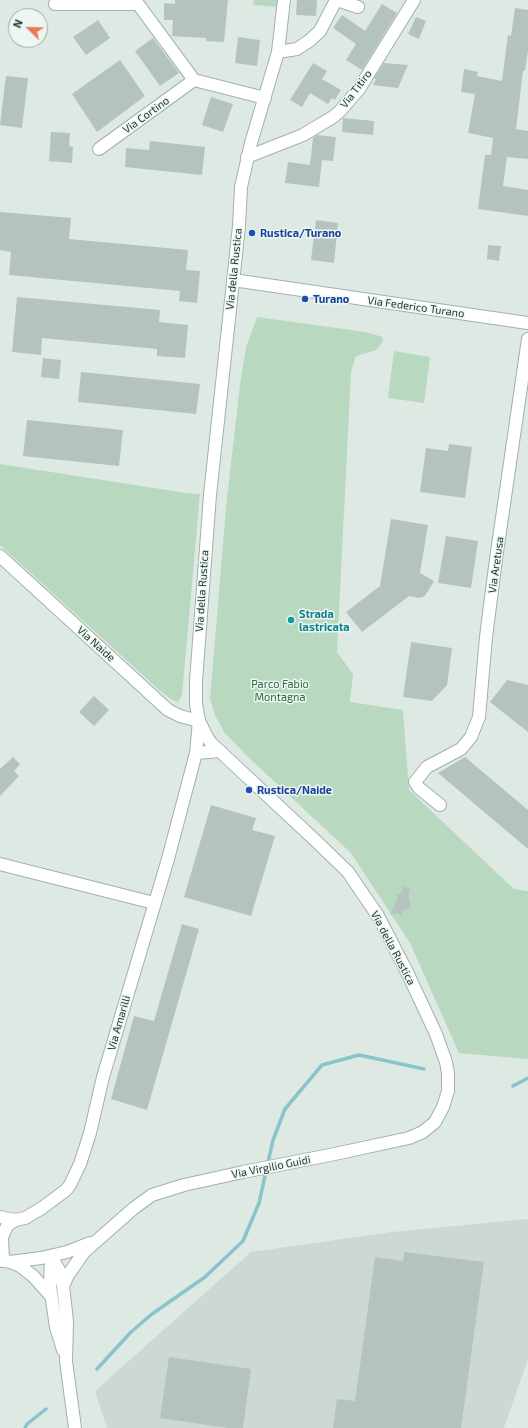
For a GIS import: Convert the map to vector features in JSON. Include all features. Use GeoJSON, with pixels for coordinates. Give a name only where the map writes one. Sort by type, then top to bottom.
{"type":"FeatureCollection","features":[{"type":"Feature","properties":{"kind":"street","name":"Via della Rustica"},"geometry":{"type":"LineString","coordinates":[[284,0],[278,52],[247,158],[241,188],[239,226],[210,488],[196,681],[196,704],[199,721],[207,737],[348,872],[378,916],[407,972],[436,1034],[448,1073],[448,1091],[445,1102]]}},
{"type":"Feature","properties":{"kind":"street"},"geometry":{"type":"LineString","coordinates":[[278,52],[297,49],[312,38],[322,26],[337,0],[358,7]]}},
{"type":"Feature","properties":{"kind":"street","name":"Via Titiro"},"geometry":{"type":"LineString","coordinates":[[247,158],[303,135],[340,111],[359,89],[414,0]]}},
{"type":"Feature","properties":{"kind":"street"},"geometry":{"type":"LineString","coordinates":[[55,4],[138,4],[194,80],[265,98]]}},
{"type":"Feature","properties":{"kind":"street","name":"Via Cortino"},"geometry":{"type":"LineString","coordinates":[[98,149],[194,80]]}},
{"type":"Feature","properties":{"kind":"street","name":"Via Federico Turano"},"geometry":{"type":"LineString","coordinates":[[233,280],[528,323]]}},
{"type":"Feature","properties":{"kind":"street","name":"Via Aretusa"},"geometry":{"type":"LineString","coordinates":[[440,805],[419,788],[415,782],[427,768],[461,749],[472,737],[479,717],[486,636],[528,339]]}},
{"type":"Feature","properties":{"kind":"street","name":"Via Naide"},"geometry":{"type":"LineString","coordinates":[[0,556],[168,710],[180,716],[199,721]]}},
{"type":"Feature","properties":{"kind":"street","name":"Via Amarilli"},"geometry":{"type":"LineString","coordinates":[[15,1220],[25,1218],[42,1208],[66,1190],[78,1169],[90,1133],[104,1077],[196,753],[199,721]]}},
{"type":"Feature","properties":{"kind":"street"},"geometry":{"type":"LineString","coordinates":[[196,753],[220,751]]}},
{"type":"Feature","properties":{"kind":"street"},"geometry":{"type":"LineString","coordinates":[[0,864],[154,903]]}},
{"type":"Feature","properties":{"kind":"street","name":"Via Virgilio Guidi"},"geometry":{"type":"LineString","coordinates":[[63,1286],[74,1264],[97,1240],[134,1208],[152,1195],[184,1185],[408,1138],[423,1132],[435,1122],[445,1102]]}},
{"type":"Feature","properties":{"kind":"street"},"geometry":{"type":"LineString","coordinates":[[0,1216],[15,1220]]}},
{"type":"Feature","properties":{"kind":"street"},"geometry":{"type":"LineString","coordinates":[[2,1237],[8,1226],[15,1220]]}},
{"type":"Feature","properties":{"kind":"street"},"geometry":{"type":"LineString","coordinates":[[0,1225],[5,1261],[20,1266],[33,1276],[51,1296]]}},
{"type":"Feature","properties":{"kind":"street","name":"Via Virgilio Guidi"},"geometry":{"type":"LineString","coordinates":[[5,1261],[32,1260],[51,1256],[72,1250],[97,1240]]}},
{"type":"Feature","properties":{"kind":"street"},"geometry":{"type":"LineString","coordinates":[[51,1256],[59,1270],[63,1286],[67,1321],[66,1361],[75,1428]]}},
{"type":"Feature","properties":{"kind":"street"},"geometry":{"type":"LineString","coordinates":[[51,1256],[51,1296],[56,1328],[66,1361]]}},
{"type":"Feature","properties":{"kind":"shaded area"},"geometry":{"type":"Polygon","coordinates":[[[528,1219],[528,1359],[504,1428],[107,1428],[95,1391],[251,1252],[392,1232],[528,1219]]]}},
{"type":"Feature","properties":{"kind":"green space"},"geometry":{"type":"Polygon","coordinates":[[[254,0],[278,0],[278,7],[253,5],[254,0]]]}},
{"type":"Feature","properties":{"kind":"green space","name":"Parco Fabio Montagna"},"geometry":{"type":"Polygon","coordinates":[[[257,317],[366,332],[383,337],[382,343],[376,350],[356,356],[351,372],[337,652],[353,674],[350,702],[403,710],[409,790],[514,889],[528,891],[528,1059],[459,1053],[410,943],[351,853],[248,757],[224,732],[215,715],[210,699],[226,507],[240,385],[246,347],[257,317]]]}},
{"type":"Feature","properties":{"kind":"green space"},"geometry":{"type":"Polygon","coordinates":[[[394,351],[430,357],[424,403],[388,398],[394,351]]]}},
{"type":"Feature","properties":{"kind":"green space"},"geometry":{"type":"Polygon","coordinates":[[[0,464],[200,494],[182,695],[178,702],[172,700],[158,689],[0,545],[0,464]]]}},
{"type":"Feature","properties":{"kind":"building"},"geometry":{"type":"Polygon","coordinates":[[[175,0],[228,0],[224,42],[206,41],[206,38],[172,36],[173,20],[164,20],[164,3],[175,4],[175,0]]]}},
{"type":"Feature","properties":{"kind":"building"},"geometry":{"type":"Polygon","coordinates":[[[297,0],[317,0],[316,16],[296,15],[297,0]]]}},
{"type":"Feature","properties":{"kind":"building"},"geometry":{"type":"Polygon","coordinates":[[[382,4],[397,13],[362,70],[346,60],[356,44],[333,28],[342,15],[365,31],[382,4]]]}},
{"type":"Feature","properties":{"kind":"building"},"geometry":{"type":"Polygon","coordinates":[[[515,8],[528,10],[528,50],[525,71],[523,71],[516,129],[528,131],[528,159],[507,157],[503,186],[528,190],[528,216],[478,209],[485,155],[491,155],[493,138],[468,133],[475,94],[461,92],[464,69],[478,72],[477,76],[502,81],[508,35],[511,36],[515,8]]]}},
{"type":"Feature","properties":{"kind":"building"},"geometry":{"type":"Polygon","coordinates":[[[416,17],[426,21],[419,39],[408,34],[416,17]]]}},
{"type":"Feature","properties":{"kind":"building"},"geometry":{"type":"Polygon","coordinates":[[[98,20],[110,38],[86,55],[73,37],[98,20]]]}},
{"type":"Feature","properties":{"kind":"building"},"geometry":{"type":"Polygon","coordinates":[[[238,37],[260,40],[257,66],[235,63],[238,37]]]}},
{"type":"Feature","properties":{"kind":"building"},"geometry":{"type":"Polygon","coordinates":[[[153,38],[179,73],[160,86],[135,51],[153,38]]]}},
{"type":"Feature","properties":{"kind":"building"},"geometry":{"type":"Polygon","coordinates":[[[120,60],[145,96],[97,132],[72,94],[120,60]]]}},
{"type":"Feature","properties":{"kind":"building"},"geometry":{"type":"Polygon","coordinates":[[[313,63],[327,71],[322,79],[341,90],[335,100],[332,98],[328,104],[310,93],[302,107],[290,100],[313,63]]]}},
{"type":"Feature","properties":{"kind":"building"},"geometry":{"type":"Polygon","coordinates":[[[384,63],[408,65],[398,88],[373,85],[376,79],[374,78],[384,63]]]}},
{"type":"Feature","properties":{"kind":"building"},"geometry":{"type":"Polygon","coordinates":[[[6,76],[28,78],[22,128],[0,125],[6,76]]]}},
{"type":"Feature","properties":{"kind":"building"},"geometry":{"type":"Polygon","coordinates":[[[211,97],[233,104],[223,132],[202,125],[211,97]]]}},
{"type":"Feature","properties":{"kind":"building"},"geometry":{"type":"Polygon","coordinates":[[[343,118],[374,121],[373,135],[342,132],[343,118]]]}},
{"type":"Feature","properties":{"kind":"building"},"geometry":{"type":"Polygon","coordinates":[[[51,132],[70,133],[69,146],[73,147],[72,163],[49,161],[51,132]]]}},
{"type":"Feature","properties":{"kind":"building"},"geometry":{"type":"Polygon","coordinates":[[[317,135],[336,137],[333,161],[322,160],[319,187],[285,183],[288,162],[310,165],[313,138],[317,135]]]}},
{"type":"Feature","properties":{"kind":"building"},"geometry":{"type":"Polygon","coordinates":[[[150,141],[205,147],[202,175],[125,167],[126,148],[149,150],[150,141]]]}},
{"type":"Feature","properties":{"kind":"building"},"geometry":{"type":"Polygon","coordinates":[[[0,212],[71,218],[69,239],[188,250],[186,270],[200,271],[197,303],[179,301],[180,291],[9,275],[11,252],[0,250],[0,212]]]}},
{"type":"Feature","properties":{"kind":"building"},"geometry":{"type":"Polygon","coordinates":[[[316,220],[338,223],[334,263],[311,260],[316,220]]]}},
{"type":"Feature","properties":{"kind":"building"},"geometry":{"type":"Polygon","coordinates":[[[488,245],[501,246],[499,261],[487,259],[488,245]]]}},
{"type":"Feature","properties":{"kind":"building"},"geometry":{"type":"Polygon","coordinates":[[[17,297],[160,310],[159,322],[188,325],[185,358],[157,356],[157,349],[42,338],[41,355],[12,352],[17,297]]]}},
{"type":"Feature","properties":{"kind":"building"},"geometry":{"type":"Polygon","coordinates":[[[43,358],[61,360],[59,379],[41,377],[43,358]]]}},
{"type":"Feature","properties":{"kind":"building"},"geometry":{"type":"Polygon","coordinates":[[[81,372],[200,384],[196,414],[78,402],[81,372]]]}},
{"type":"Feature","properties":{"kind":"building"},"geometry":{"type":"Polygon","coordinates":[[[27,420],[123,430],[119,466],[23,456],[27,420]]]}},
{"type":"Feature","properties":{"kind":"building"},"geometry":{"type":"Polygon","coordinates":[[[449,444],[472,447],[465,498],[420,492],[426,448],[448,451],[449,444]]]}},
{"type":"Feature","properties":{"kind":"building"},"geometry":{"type":"Polygon","coordinates":[[[391,519],[428,525],[420,573],[434,581],[425,596],[419,598],[409,596],[362,632],[346,612],[380,586],[391,519]]]}},
{"type":"Feature","properties":{"kind":"building"},"geometry":{"type":"Polygon","coordinates":[[[446,536],[478,541],[471,588],[438,583],[446,536]]]}},
{"type":"Feature","properties":{"kind":"building"},"geometry":{"type":"Polygon","coordinates":[[[411,642],[452,648],[447,685],[432,701],[403,697],[411,642]]]}},
{"type":"Feature","properties":{"kind":"building"},"geometry":{"type":"Polygon","coordinates":[[[507,680],[528,685],[528,732],[490,702],[507,680]]]}},
{"type":"Feature","properties":{"kind":"building"},"geometry":{"type":"Polygon","coordinates":[[[94,696],[109,710],[94,726],[79,712],[94,696]]]}},
{"type":"Feature","properties":{"kind":"building"},"geometry":{"type":"Polygon","coordinates":[[[13,757],[20,764],[14,771],[19,776],[0,796],[0,769],[13,757]]]}},
{"type":"Feature","properties":{"kind":"building"},"geometry":{"type":"Polygon","coordinates":[[[465,757],[528,810],[528,849],[438,773],[465,757]]]}},
{"type":"Feature","properties":{"kind":"building"},"geometry":{"type":"Polygon","coordinates":[[[211,805],[256,818],[252,830],[275,836],[251,916],[184,897],[211,805]]]}},
{"type":"Feature","properties":{"kind":"building"},"geometry":{"type":"Polygon","coordinates":[[[404,886],[410,889],[408,896],[411,907],[402,911],[401,915],[396,913],[390,915],[398,898],[396,894],[401,893],[404,886]]]}},
{"type":"Feature","properties":{"kind":"building"},"geometry":{"type":"Polygon","coordinates":[[[182,924],[199,929],[147,1110],[111,1099],[134,1016],[154,1021],[182,924]]]}},
{"type":"Feature","properties":{"kind":"building"},"geometry":{"type":"Polygon","coordinates":[[[404,1252],[484,1262],[461,1428],[333,1428],[337,1399],[355,1401],[375,1257],[403,1261],[404,1252]]]}},
{"type":"Feature","properties":{"kind":"building"},"geometry":{"type":"Polygon","coordinates":[[[169,1357],[251,1369],[243,1428],[228,1428],[160,1418],[169,1357]]]}},
{"type":"Feature","properties":{"kind":"waterway"},"geometry":{"type":"LineString","coordinates":[[97,1369],[131,1332],[152,1314],[205,1277],[243,1241],[259,1203],[273,1140],[285,1109],[322,1065],[359,1055],[424,1069]]}},
{"type":"Feature","properties":{"kind":"waterway"},"geometry":{"type":"LineString","coordinates":[[513,1086],[528,1078]]}},
{"type":"Feature","properties":{"kind":"waterway"},"geometry":{"type":"LineString","coordinates":[[25,1428],[27,1424],[46,1409]]}},
{"type":"Feature","properties":{"kind":"place","name":"Rustica/Turano"},"geometry":{"type":"Point","coordinates":[252,233]}},
{"type":"Feature","properties":{"kind":"place","name":"Turano"},"geometry":{"type":"Point","coordinates":[305,299]}},
{"type":"Feature","properties":{"kind":"place","name":"Strada lastricata"},"geometry":{"type":"Point","coordinates":[291,620]}},
{"type":"Feature","properties":{"kind":"place","name":"Rustica/Naide"},"geometry":{"type":"Point","coordinates":[249,790]}}]}
